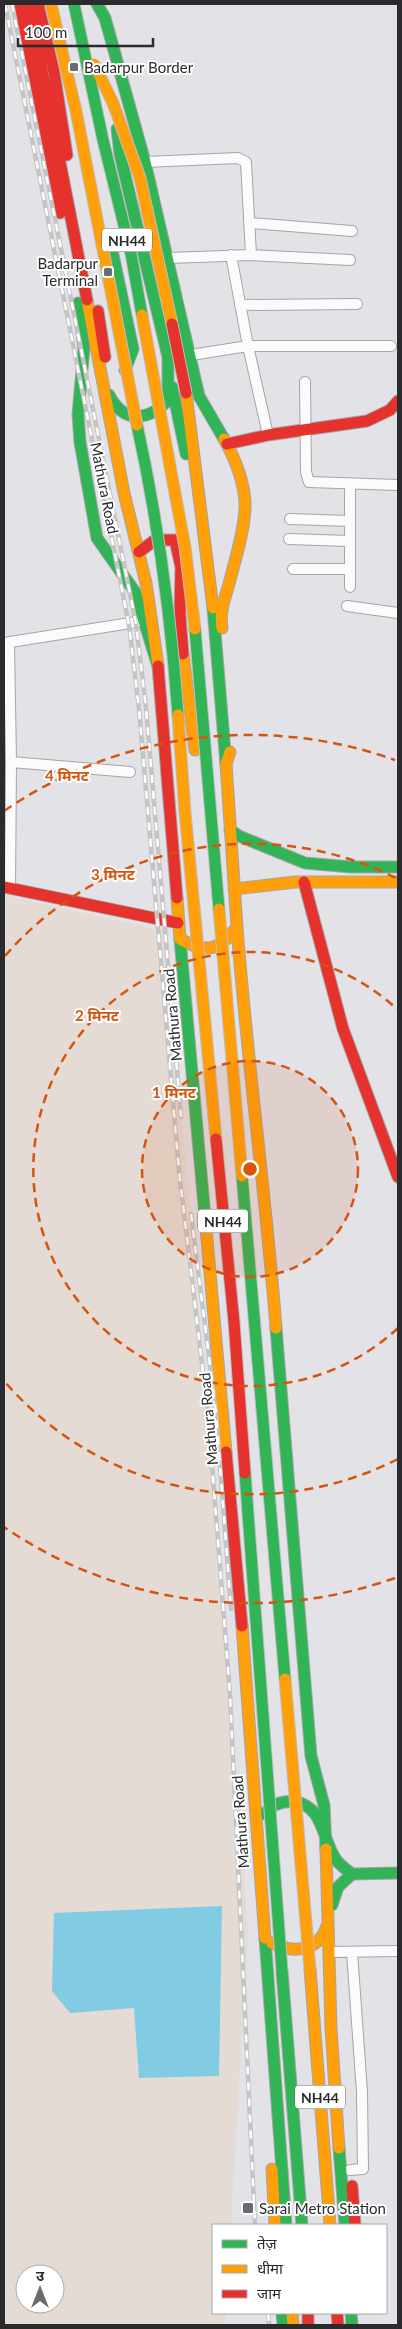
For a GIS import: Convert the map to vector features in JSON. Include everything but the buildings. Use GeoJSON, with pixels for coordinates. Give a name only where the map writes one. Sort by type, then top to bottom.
{"type":"FeatureCollection","features":[{"type":"Feature","properties":{"kind":"main road","name":"Mathura Road"},"geometry":{"type":"LineString","coordinates":[[19,4],[81,321],[84,348],[78,414],[80,442],[96,538],[135,592],[158,665],[178,923],[238,1591],[286,2224]]}},
{"type":"Feature","properties":{"kind":"main road"},"geometry":{"type":"LineString","coordinates":[[29,4],[124,493],[146,584],[158,665]]}},
{"type":"Feature","properties":{"kind":"main road"},"geometry":{"type":"LineString","coordinates":[[38,4],[54,72],[69,166],[103,337],[109,397],[118,411],[128,416],[148,416],[156,413],[168,400],[170,377]]}},
{"type":"Feature","properties":{"kind":"main road","name":"Mathura Road"},"geometry":{"type":"LineString","coordinates":[[52,4],[76,111],[125,370],[147,472],[172,631],[185,812],[234,1322],[302,2224]]}},
{"type":"Feature","properties":{"kind":"main road"},"geometry":{"type":"LineString","coordinates":[[60,4],[133,349],[124,375],[130,406],[137,412],[148,416]]}},
{"type":"Feature","properties":{"kind":"main road","name":"NH44"},"geometry":{"type":"LineString","coordinates":[[74,4],[130,254],[185,547],[195,627],[310,1969],[330,2224]]}},
{"type":"Feature","properties":{"kind":"main road"},"geometry":{"type":"LineString","coordinates":[[97,4],[105,18],[145,162],[169,258],[199,396],[227,444],[244,489],[245,508],[237,554],[220,616],[232,748],[226,764]]}},
{"type":"Feature","properties":{"kind":"main road"},"geometry":{"type":"LineString","coordinates":[[79,33],[113,103],[140,178],[186,393],[204,542]]}},
{"type":"Feature","properties":{"kind":"main road"},"geometry":{"type":"LineString","coordinates":[[115,54],[120,92],[118,142],[168,357],[170,377],[184,441],[195,509],[204,542],[212,585],[245,1035],[270,1248],[311,1756],[324,1805],[329,1916],[331,2028],[345,2224]]}},
{"type":"Feature","properties":{"kind":"main road"},"geometry":{"type":"LineString","coordinates":[[106,362],[124,375]]}},
{"type":"Feature","properties":{"kind":"main road"},"geometry":{"type":"LineString","coordinates":[[227,444],[268,435],[367,421],[390,410],[398,401]]}},
{"type":"Feature","properties":{"kind":"main road"},"geometry":{"type":"LineString","coordinates":[[139,552],[147,542],[162,537],[175,540],[180,551],[180,615],[186,696],[195,750]]}},
{"type":"Feature","properties":{"kind":"main road"},"geometry":{"type":"LineString","coordinates":[[166,761],[195,750],[225,751]]}},
{"type":"Feature","properties":{"kind":"main road"},"geometry":{"type":"LineString","coordinates":[[230,830],[247,840],[304,863],[351,867],[398,867]]}},
{"type":"Feature","properties":{"kind":"main road"},"geometry":{"type":"LineString","coordinates":[[234,889],[259,884],[304,882],[398,882]]}},
{"type":"Feature","properties":{"kind":"main road"},"geometry":{"type":"LineString","coordinates":[[304,882],[343,1029],[398,1176]]}},
{"type":"Feature","properties":{"kind":"main road"},"geometry":{"type":"LineString","coordinates":[[7,888],[178,923]]}},
{"type":"Feature","properties":{"kind":"main road"},"geometry":{"type":"LineString","coordinates":[[180,939],[191,946],[204,949],[217,948],[228,940],[237,927]]}},
{"type":"Feature","properties":{"kind":"main road"},"geometry":{"type":"LineString","coordinates":[[256,1830],[265,1812],[276,1804],[289,1800],[306,1804],[312,1809],[326,1835],[334,1857],[352,1874]]}},
{"type":"Feature","properties":{"kind":"main road"},"geometry":{"type":"LineString","coordinates":[[262,1922],[272,1944],[297,1948],[313,1946],[324,1937],[338,1888],[352,1874],[398,1873]]}},
{"type":"Feature","properties":{"kind":"main road"},"geometry":{"type":"LineString","coordinates":[[265,1958],[261,1965],[260,1989],[276,2224]]}},
{"type":"Feature","properties":{"kind":"main road"},"geometry":{"type":"LineString","coordinates":[[330,1983],[336,1989],[355,2224]]}},
{"type":"Feature","properties":{"kind":"street"},"geometry":{"type":"LineString","coordinates":[[145,162],[243,159],[248,166],[251,255]]}},
{"type":"Feature","properties":{"kind":"street"},"geometry":{"type":"LineString","coordinates":[[250,223],[352,231]]}},
{"type":"Feature","properties":{"kind":"street"},"geometry":{"type":"LineString","coordinates":[[231,255],[248,346],[268,435]]}},
{"type":"Feature","properties":{"kind":"street"},"geometry":{"type":"LineString","coordinates":[[169,258],[251,255],[350,260]]}},
{"type":"Feature","properties":{"kind":"street"},"geometry":{"type":"LineString","coordinates":[[240,305],[357,304]]}},
{"type":"Feature","properties":{"kind":"street"},"geometry":{"type":"LineString","coordinates":[[191,355],[248,346],[391,346]]}},
{"type":"Feature","properties":{"kind":"street"},"geometry":{"type":"LineString","coordinates":[[306,382],[306,472],[309,482],[350,485],[398,485]]}},
{"type":"Feature","properties":{"kind":"street"},"geometry":{"type":"LineString","coordinates":[[350,485],[350,587]]}},
{"type":"Feature","properties":{"kind":"street"},"geometry":{"type":"LineString","coordinates":[[290,519],[350,521]]}},
{"type":"Feature","properties":{"kind":"street"},"geometry":{"type":"LineString","coordinates":[[289,539],[350,541]]}},
{"type":"Feature","properties":{"kind":"street"},"geometry":{"type":"LineString","coordinates":[[293,570],[350,569]]}},
{"type":"Feature","properties":{"kind":"street"},"geometry":{"type":"LineString","coordinates":[[347,606],[398,613]]}},
{"type":"Feature","properties":{"kind":"street"},"geometry":{"type":"LineString","coordinates":[[7,888],[11,762],[6,643],[143,621]]}},
{"type":"Feature","properties":{"kind":"street"},"geometry":{"type":"LineString","coordinates":[[11,762],[130,772]]}},
{"type":"Feature","properties":{"kind":"street"},"geometry":{"type":"LineString","coordinates":[[330,1952],[398,1951]]}},
{"type":"Feature","properties":{"kind":"street"},"geometry":{"type":"LineString","coordinates":[[350,2170],[364,2169],[362,2092],[352,1952]]}},
{"type":"Feature","properties":{"kind":"shaded area"},"geometry":{"type":"Polygon","coordinates":[[[4,895],[165,931],[214,1478],[248,1929],[231,2224],[212,2224],[212,2314],[226,2314],[224,2325],[4,2325],[4,895]]]}},
{"type":"Feature","properties":{"kind":"water"},"geometry":{"type":"Polygon","coordinates":[[[222,1906],[219,2076],[139,2078],[134,2008],[70,2013],[52,1991],[54,1913],[222,1906]]]}},
{"type":"Feature","properties":{"kind":"railway"},"geometry":{"type":"LineString","coordinates":[[5,4],[129,625],[139,709],[179,1171],[208,1414],[230,1695],[255,2224]]}},
{"type":"Feature","properties":{"kind":"railway"},"geometry":{"type":"LineString","coordinates":[[12,4],[136,624],[146,708],[181,1117]]}},
{"type":"Feature","properties":{"kind":"railway"},"geometry":{"type":"LineString","coordinates":[[191,1214],[216,1413],[231,1609]]}},
{"type":"Feature","properties":{"kind":"railway"},"geometry":{"type":"LineString","coordinates":[[268,2314],[269,2325]]}},
{"type":"Feature","properties":{"kind":"traffic: fast"},"geometry":{"type":"LineString","coordinates":[[74,4],[103,140],[131,254],[142,315]]}},
{"type":"Feature","properties":{"kind":"traffic: fast"},"geometry":{"type":"LineString","coordinates":[[97,4],[105,18],[145,162],[199,396],[224,439]]}},
{"type":"Feature","properties":{"kind":"traffic: fast"},"geometry":{"type":"LineString","coordinates":[[109,395],[121,411],[136,416],[152,412],[168,400],[168,357],[120,154],[117,129]]}},
{"type":"Feature","properties":{"kind":"traffic: fast"},"geometry":{"type":"LineString","coordinates":[[109,236],[133,349],[125,370]]}},
{"type":"Feature","properties":{"kind":"traffic: fast"},"geometry":{"type":"LineString","coordinates":[[78,303],[84,348],[78,414],[80,442],[97,538],[135,592],[158,666]]}},
{"type":"Feature","properties":{"kind":"traffic: fast"},"geometry":{"type":"LineString","coordinates":[[172,387],[186,454]]}},
{"type":"Feature","properties":{"kind":"traffic: fast"},"geometry":{"type":"LineString","coordinates":[[137,425],[163,570],[172,642],[178,715]]}},
{"type":"Feature","properties":{"kind":"traffic: fast"},"geometry":{"type":"LineString","coordinates":[[213,608],[226,764]]}},
{"type":"Feature","properties":{"kind":"traffic: fast"},"geometry":{"type":"LineString","coordinates":[[195,629],[219,909]]}},
{"type":"Feature","properties":{"kind":"traffic: fast"},"geometry":{"type":"LineString","coordinates":[[230,830],[239,836],[305,863],[351,867],[398,867]]}},
{"type":"Feature","properties":{"kind":"traffic: fast"},"geometry":{"type":"LineString","coordinates":[[180,939],[206,1228]]}},
{"type":"Feature","properties":{"kind":"traffic: fast"},"geometry":{"type":"LineString","coordinates":[[242,1176],[285,1679]]}},
{"type":"Feature","properties":{"kind":"traffic: fast"},"geometry":{"type":"LineString","coordinates":[[276,1328],[311,1756],[324,1805],[326,1849]]}},
{"type":"Feature","properties":{"kind":"traffic: fast"},"geometry":{"type":"LineString","coordinates":[[245,1473],[282,1971]]}},
{"type":"Feature","properties":{"kind":"traffic: fast"},"geometry":{"type":"LineString","coordinates":[[264,1814],[274,1806],[282,1803],[295,1802],[304,1805],[317,1816],[337,1860],[352,1874],[398,1873]]}},
{"type":"Feature","properties":{"kind":"traffic: fast"},"geometry":{"type":"LineString","coordinates":[[332,1905],[338,1887],[352,1874]]}},
{"type":"Feature","properties":{"kind":"traffic: fast"},"geometry":{"type":"LineString","coordinates":[[265,1938],[286,2224]]}},
{"type":"Feature","properties":{"kind":"traffic: fast"},"geometry":{"type":"LineString","coordinates":[[282,1971],[302,2224]]}},
{"type":"Feature","properties":{"kind":"traffic: fast"},"geometry":{"type":"LineString","coordinates":[[339,2148],[345,2224]]}},
{"type":"Feature","properties":{"kind":"traffic: fast"},"geometry":{"type":"LineString","coordinates":[[282,2314],[283,2325]]}},
{"type":"Feature","properties":{"kind":"traffic: fast"},"geometry":{"type":"LineString","coordinates":[[351,2314],[352,2325]]}},
{"type":"Feature","properties":{"kind":"traffic: slow"},"geometry":{"type":"LineString","coordinates":[[51,4],[76,111],[137,425]]}},
{"type":"Feature","properties":{"kind":"traffic: slow"},"geometry":{"type":"LineString","coordinates":[[94,64],[113,103],[140,178],[172,324]]}},
{"type":"Feature","properties":{"kind":"traffic: slow"},"geometry":{"type":"LineString","coordinates":[[87,300],[124,493],[146,583],[158,665]]}},
{"type":"Feature","properties":{"kind":"traffic: slow"},"geometry":{"type":"LineString","coordinates":[[142,315],[185,547],[195,629]]}},
{"type":"Feature","properties":{"kind":"traffic: slow"},"geometry":{"type":"LineString","coordinates":[[186,393],[213,608]]}},
{"type":"Feature","properties":{"kind":"traffic: slow"},"geometry":{"type":"LineString","coordinates":[[222,628],[222,610],[239,544],[245,508],[244,491],[239,472],[224,439]]}},
{"type":"Feature","properties":{"kind":"traffic: slow"},"geometry":{"type":"LineString","coordinates":[[183,654],[195,750]]}},
{"type":"Feature","properties":{"kind":"traffic: slow"},"geometry":{"type":"LineString","coordinates":[[178,715],[185,812],[216,1139]]}},
{"type":"Feature","properties":{"kind":"traffic: slow"},"geometry":{"type":"LineString","coordinates":[[177,898],[180,939],[189,944],[197,947],[212,948],[224,941],[237,927],[226,764],[230,752]]}},
{"type":"Feature","properties":{"kind":"traffic: slow"},"geometry":{"type":"LineString","coordinates":[[234,889],[295,882],[398,882]]}},
{"type":"Feature","properties":{"kind":"traffic: slow"},"geometry":{"type":"LineString","coordinates":[[219,909],[242,1176]]}},
{"type":"Feature","properties":{"kind":"traffic: slow"},"geometry":{"type":"LineString","coordinates":[[237,927],[276,1328]]}},
{"type":"Feature","properties":{"kind":"traffic: slow"},"geometry":{"type":"LineString","coordinates":[[206,1228],[226,1452]]}},
{"type":"Feature","properties":{"kind":"traffic: slow"},"geometry":{"type":"LineString","coordinates":[[242,1626],[265,1938]]}},
{"type":"Feature","properties":{"kind":"traffic: slow"},"geometry":{"type":"LineString","coordinates":[[285,1679],[310,1969]]}},
{"type":"Feature","properties":{"kind":"traffic: slow"},"geometry":{"type":"LineString","coordinates":[[326,1849],[331,2028],[339,2148]]}},
{"type":"Feature","properties":{"kind":"traffic: slow"},"geometry":{"type":"LineString","coordinates":[[272,1943],[289,1949],[305,1948],[318,1941],[327,1926]]}},
{"type":"Feature","properties":{"kind":"traffic: slow"},"geometry":{"type":"LineString","coordinates":[[310,1969],[330,2224]]}},
{"type":"Feature","properties":{"kind":"traffic: slow"},"geometry":{"type":"LineString","coordinates":[[272,2169],[275,2224]]}},
{"type":"Feature","properties":{"kind":"traffic: slow"},"geometry":{"type":"LineString","coordinates":[[292,2314],[293,2325]]}},
{"type":"Feature","properties":{"kind":"traffic: jam"},"geometry":{"type":"LineString","coordinates":[[19,4],[60,213]]}},
{"type":"Feature","properties":{"kind":"traffic: jam"},"geometry":{"type":"LineString","coordinates":[[29,4],[87,300]]}},
{"type":"Feature","properties":{"kind":"traffic: jam"},"geometry":{"type":"LineString","coordinates":[[38,4],[54,72],[67,155]]}},
{"type":"Feature","properties":{"kind":"traffic: jam"},"geometry":{"type":"LineString","coordinates":[[98,311],[105,357]]}},
{"type":"Feature","properties":{"kind":"traffic: jam"},"geometry":{"type":"LineString","coordinates":[[172,324],[186,393]]}},
{"type":"Feature","properties":{"kind":"traffic: jam"},"geometry":{"type":"LineString","coordinates":[[227,444],[268,435],[367,421],[390,410],[398,401]]}},
{"type":"Feature","properties":{"kind":"traffic: jam"},"geometry":{"type":"LineString","coordinates":[[139,552],[155,540],[175,540],[181,567],[180,616],[183,654]]}},
{"type":"Feature","properties":{"kind":"traffic: jam"},"geometry":{"type":"LineString","coordinates":[[158,666],[177,898]]}},
{"type":"Feature","properties":{"kind":"traffic: jam"},"geometry":{"type":"LineString","coordinates":[[304,882],[343,1029],[398,1177]]}},
{"type":"Feature","properties":{"kind":"traffic: jam"},"geometry":{"type":"LineString","coordinates":[[4,887],[178,923]]}},
{"type":"Feature","properties":{"kind":"traffic: jam"},"geometry":{"type":"LineString","coordinates":[[216,1139],[234,1322],[245,1473]]}},
{"type":"Feature","properties":{"kind":"traffic: jam"},"geometry":{"type":"LineString","coordinates":[[226,1452],[242,1626]]}},
{"type":"Feature","properties":{"kind":"traffic: jam"},"geometry":{"type":"LineString","coordinates":[[352,2186],[355,2224]]}},
{"type":"Feature","properties":{"kind":"traffic: jam"},"geometry":{"type":"LineString","coordinates":[[308,2314],[308,2325]]}},
{"type":"Feature","properties":{"kind":"traffic: jam"},"geometry":{"type":"LineString","coordinates":[[337,2314],[338,2325]]}},
{"type":"Feature","properties":{"kind":"place","name":"Badarpur Border"},"geometry":{"type":"Point","coordinates":[74,67]}},
{"type":"Feature","properties":{"kind":"place","name":"Badarpur Terminal"},"geometry":{"type":"Point","coordinates":[108,272]}},
{"type":"Feature","properties":{"kind":"place","name":"Sarai Metro Station"},"geometry":{"type":"Point","coordinates":[248,2208]}}]}
